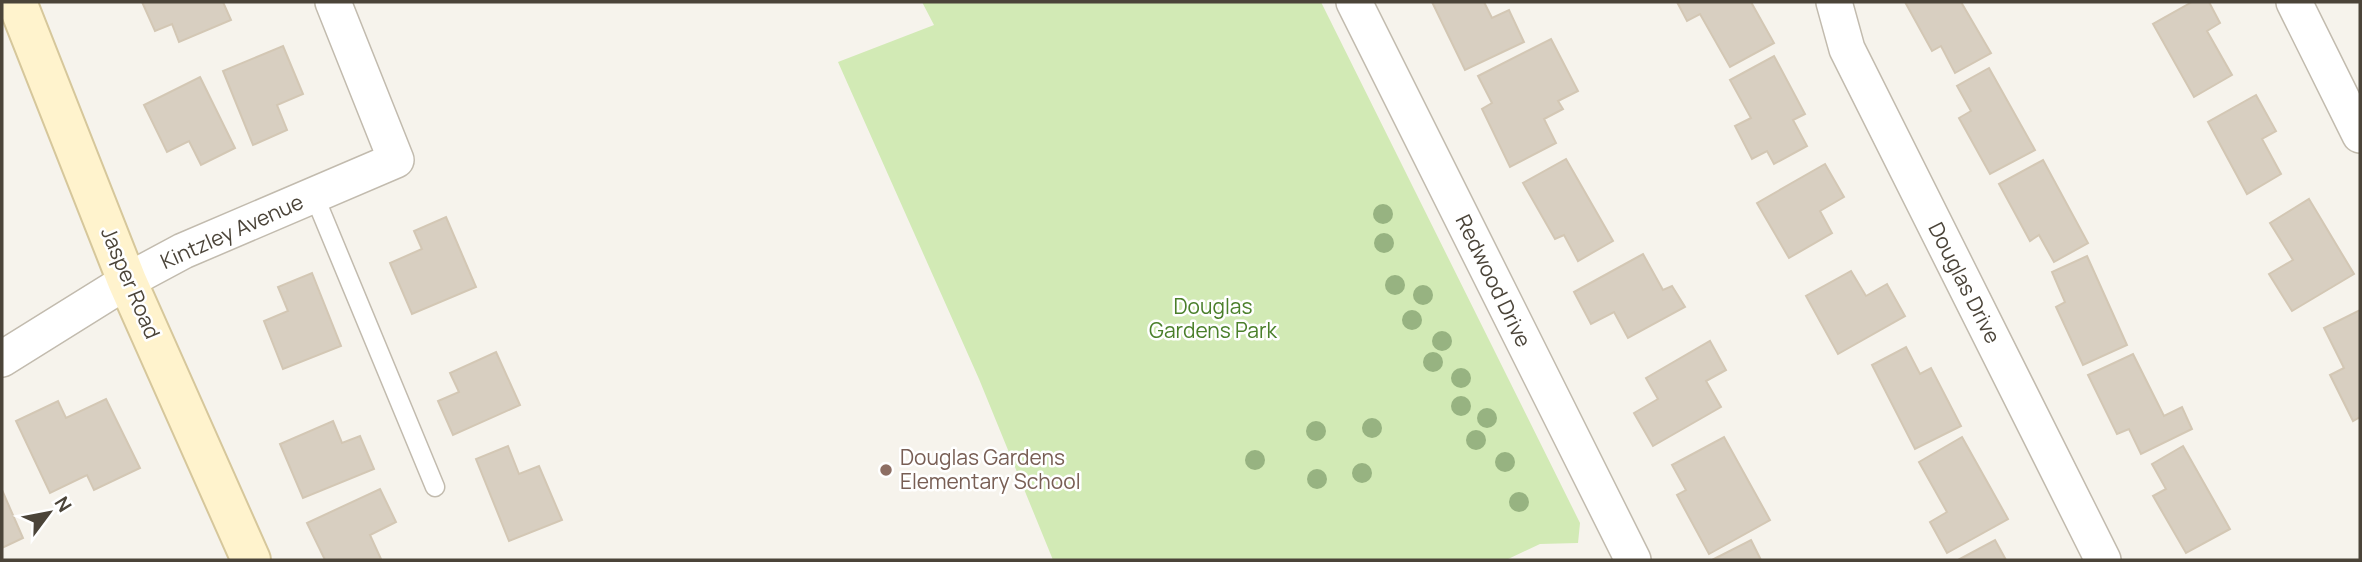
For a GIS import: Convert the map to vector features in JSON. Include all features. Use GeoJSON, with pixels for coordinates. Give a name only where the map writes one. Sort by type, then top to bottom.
{"type":"FeatureCollection","features":[{"type":"Feature","properties":{"kind":"street","name":"Jasper Road"},"geometry":{"type":"LineString","coordinates":[[18,2],[127,281],[251,560]]}},
{"type":"Feature","properties":{"kind":"street","name":"Kintzley Avenue"},"geometry":{"type":"LineString","coordinates":[[2,359],[127,281],[183,251],[396,160],[333,2]]}},
{"type":"Feature","properties":{"kind":"street","name":"Redwood Drive"},"geometry":{"type":"LineString","coordinates":[[1354,2],[1633,560]]}},
{"type":"Feature","properties":{"kind":"street","name":"Douglas Drive"},"geometry":{"type":"LineString","coordinates":[[1834,2],[1847,49],[2103,560]]}},
{"type":"Feature","properties":{"kind":"street"},"geometry":{"type":"LineString","coordinates":[[2294,2],[2360,135]]}},
{"type":"Feature","properties":{"kind":"lane"},"geometry":{"type":"LineString","coordinates":[[314,195],[435,487]]}},
{"type":"Feature","properties":{"kind":"green space","name":"Douglas Gardens Park"},"geometry":{"type":"Polygon","coordinates":[[[922,2],[1321,2],[1580,523],[1578,543],[1540,544],[1506,560],[1053,560],[979,379],[838,62],[934,25],[922,2]]]}},
{"type":"Feature","properties":{"kind":"building"},"geometry":{"type":"Polygon","coordinates":[[[142,2],[223,2],[231,20],[179,42],[172,24],[155,31],[142,2]]]}},
{"type":"Feature","properties":{"kind":"building"},"geometry":{"type":"Polygon","coordinates":[[[1432,2],[1484,2],[1492,18],[1509,10],[1524,42],[1465,70],[1432,2]]]}},
{"type":"Feature","properties":{"kind":"building"},"geometry":{"type":"Polygon","coordinates":[[[1677,2],[1751,2],[1774,43],[1730,67],[1700,14],[1687,21],[1677,2]]]}},
{"type":"Feature","properties":{"kind":"building"},"geometry":{"type":"Polygon","coordinates":[[[1905,2],[1961,2],[1991,53],[1955,73],[1941,46],[1932,51],[1905,2]]]}},
{"type":"Feature","properties":{"kind":"building"},"geometry":{"type":"Polygon","coordinates":[[[2192,2],[2209,2],[2220,23],[2207,31],[2232,75],[2194,97],[2153,24],[2192,2]]]}},
{"type":"Feature","properties":{"kind":"building"},"geometry":{"type":"Polygon","coordinates":[[[1551,39],[1578,91],[1558,101],[1563,109],[1544,119],[1556,143],[1510,167],[1482,109],[1492,103],[1478,76],[1551,39]]]}},
{"type":"Feature","properties":{"kind":"building"},"geometry":{"type":"Polygon","coordinates":[[[283,46],[303,94],[277,105],[287,130],[253,145],[223,71],[283,46]]]}},
{"type":"Feature","properties":{"kind":"building"},"geometry":{"type":"Polygon","coordinates":[[[1774,56],[1805,114],[1793,120],[1807,146],[1774,164],[1767,151],[1752,159],[1735,126],[1751,118],[1730,80],[1774,56]]]}},
{"type":"Feature","properties":{"kind":"building"},"geometry":{"type":"Polygon","coordinates":[[[1989,68],[2035,150],[1990,174],[1959,118],[1971,111],[1957,86],[1989,68]]]}},
{"type":"Feature","properties":{"kind":"building"},"geometry":{"type":"Polygon","coordinates":[[[200,77],[235,148],[201,165],[189,141],[167,152],[144,105],[200,77]]]}},
{"type":"Feature","properties":{"kind":"building"},"geometry":{"type":"Polygon","coordinates":[[[2256,95],[2276,131],[2262,139],[2281,174],[2247,194],[2208,122],[2256,95]]]}},
{"type":"Feature","properties":{"kind":"building"},"geometry":{"type":"Polygon","coordinates":[[[1566,159],[1613,241],[1578,261],[1564,235],[1555,239],[1523,183],[1566,159]]]}},
{"type":"Feature","properties":{"kind":"building"},"geometry":{"type":"Polygon","coordinates":[[[2043,160],[2088,243],[2054,262],[2039,235],[2030,241],[1999,184],[2043,160]]]}},
{"type":"Feature","properties":{"kind":"building"},"geometry":{"type":"Polygon","coordinates":[[[1825,164],[1844,197],[1820,211],[1832,233],[1789,258],[1757,203],[1825,164]]]}},
{"type":"Feature","properties":{"kind":"building"},"geometry":{"type":"Polygon","coordinates":[[[2309,199],[2354,274],[2292,311],[2269,274],[2293,260],[2270,223],[2309,199]]]}},
{"type":"Feature","properties":{"kind":"building"},"geometry":{"type":"Polygon","coordinates":[[[446,217],[476,287],[412,314],[390,263],[422,249],[414,231],[446,217]]]}},
{"type":"Feature","properties":{"kind":"building"},"geometry":{"type":"Polygon","coordinates":[[[1643,254],[1663,290],[1672,286],[1685,307],[1628,338],[1614,312],[1591,324],[1574,292],[1643,254]]]}},
{"type":"Feature","properties":{"kind":"building"},"geometry":{"type":"Polygon","coordinates":[[[2087,256],[2127,345],[2083,365],[2056,307],[2065,302],[2052,272],[2087,256]]]}},
{"type":"Feature","properties":{"kind":"building"},"geometry":{"type":"Polygon","coordinates":[[[1851,271],[1866,296],[1887,284],[1905,316],[1838,354],[1806,296],[1851,271]]]}},
{"type":"Feature","properties":{"kind":"building"},"geometry":{"type":"Polygon","coordinates":[[[312,273],[341,346],[283,369],[264,321],[288,311],[278,287],[312,273]]]}},
{"type":"Feature","properties":{"kind":"building"},"geometry":{"type":"Polygon","coordinates":[[[2360,310],[2360,417],[2353,421],[2330,375],[2344,368],[2324,328],[2360,310]]]}},
{"type":"Feature","properties":{"kind":"building"},"geometry":{"type":"Polygon","coordinates":[[[1710,341],[1726,370],[1706,381],[1721,407],[1653,446],[1634,413],[1658,399],[1646,378],[1710,341]]]}},
{"type":"Feature","properties":{"kind":"building"},"geometry":{"type":"Polygon","coordinates":[[[1906,347],[1920,374],[1931,368],[1961,426],[1915,449],[1872,365],[1906,347]]]}},
{"type":"Feature","properties":{"kind":"building"},"geometry":{"type":"Polygon","coordinates":[[[496,352],[520,405],[453,435],[438,401],[459,392],[450,373],[496,352]]]}},
{"type":"Feature","properties":{"kind":"building"},"geometry":{"type":"Polygon","coordinates":[[[2133,354],[2164,416],[2182,407],[2192,429],[2141,454],[2129,429],[2117,434],[2088,375],[2133,354]]]}},
{"type":"Feature","properties":{"kind":"building"},"geometry":{"type":"Polygon","coordinates":[[[106,399],[140,468],[94,490],[87,475],[50,493],[16,421],[58,401],[66,418],[106,399]]]}},
{"type":"Feature","properties":{"kind":"building"},"geometry":{"type":"Polygon","coordinates":[[[333,421],[342,443],[360,436],[374,469],[303,498],[280,444],[333,421]]]}},
{"type":"Feature","properties":{"kind":"building"},"geometry":{"type":"Polygon","coordinates":[[[1724,437],[1770,520],[1709,554],[1677,495],[1686,490],[1672,465],[1724,437]]]}},
{"type":"Feature","properties":{"kind":"building"},"geometry":{"type":"Polygon","coordinates":[[[1962,437],[2008,519],[1947,553],[1930,522],[1947,512],[1919,462],[1962,437]]]}},
{"type":"Feature","properties":{"kind":"building"},"geometry":{"type":"Polygon","coordinates":[[[508,446],[519,474],[539,466],[562,520],[509,541],[476,459],[508,446]]]}},
{"type":"Feature","properties":{"kind":"building"},"geometry":{"type":"Polygon","coordinates":[[[2183,446],[2230,529],[2186,553],[2153,496],[2166,489],[2152,464],[2183,446]]]}},
{"type":"Feature","properties":{"kind":"building"},"geometry":{"type":"Polygon","coordinates":[[[380,489],[396,522],[370,535],[381,559],[325,560],[307,523],[380,489]]]}},
{"type":"Feature","properties":{"kind":"building"},"geometry":{"type":"Polygon","coordinates":[[[2,490],[23,538],[2,548],[2,490]]]}},
{"type":"Feature","properties":{"kind":"building"},"geometry":{"type":"Polygon","coordinates":[[[1751,540],[1761,560],[1712,560],[1751,540]]]}},
{"type":"Feature","properties":{"kind":"building"},"geometry":{"type":"Polygon","coordinates":[[[1995,540],[2006,560],[1958,560],[1995,540]]]}},
{"type":"Feature","properties":{"kind":"place","name":"Douglas Gardens Elementary School"},"geometry":{"type":"Point","coordinates":[886,470]}}]}
